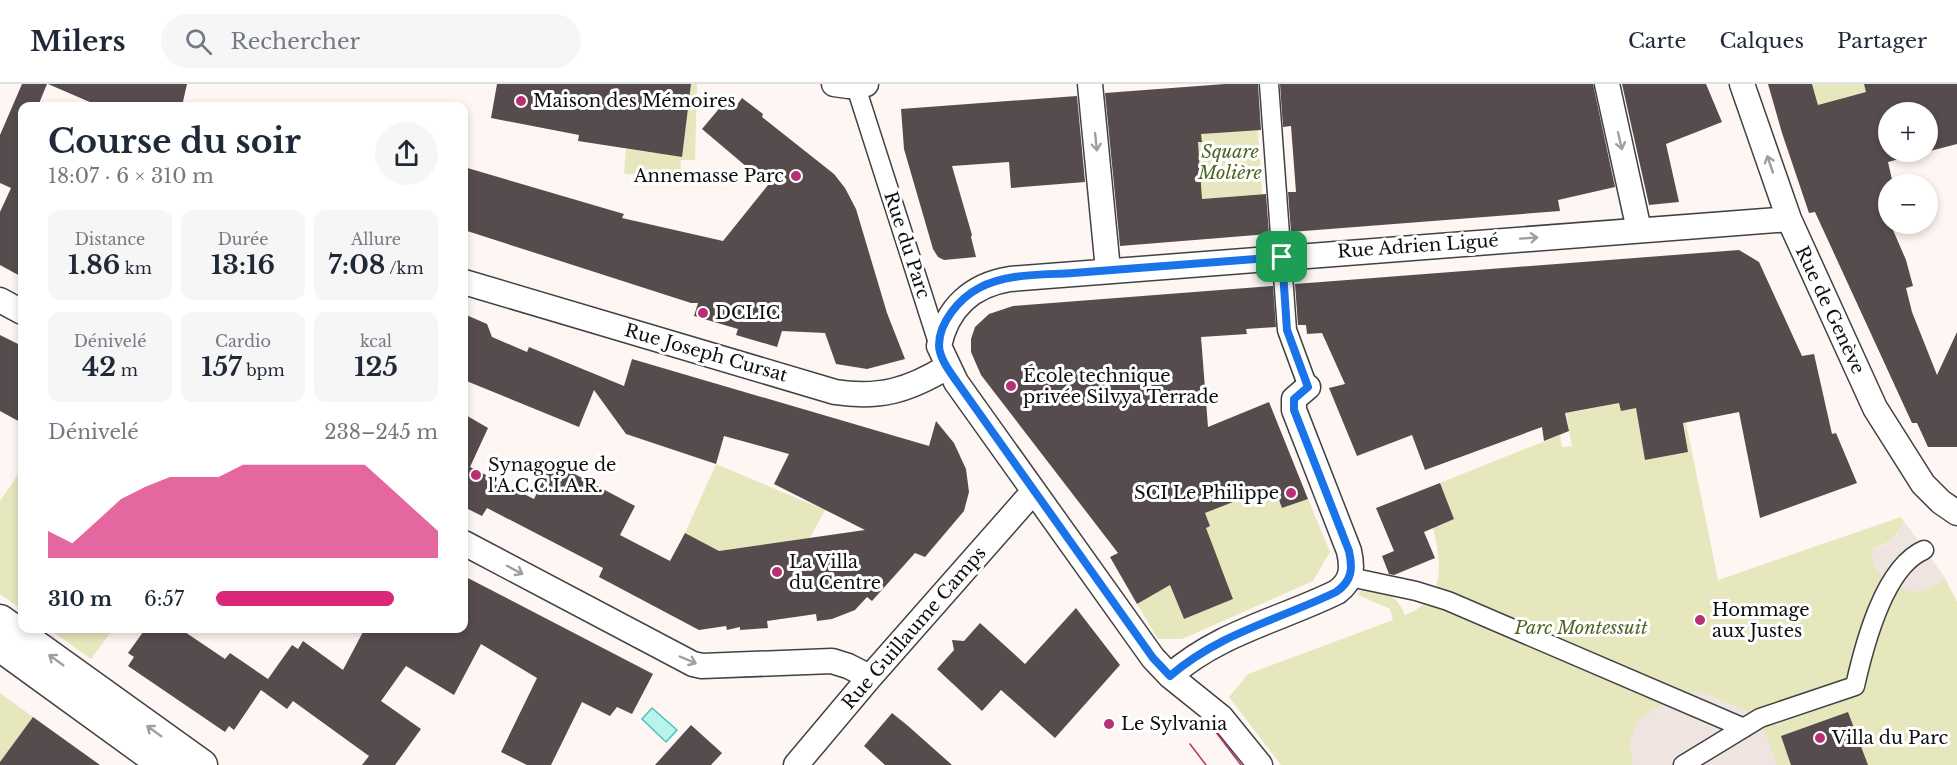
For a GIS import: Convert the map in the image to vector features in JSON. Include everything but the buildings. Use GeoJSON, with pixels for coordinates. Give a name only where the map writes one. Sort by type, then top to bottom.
{"type":"FeatureCollection","features":[{"type":"Feature","properties":{"kind":"street"},"geometry":{"type":"LineString","coordinates":[[834,84],[866,84]]}},
{"type":"Feature","properties":{"kind":"street","name":"Rue du Parc"},"geometry":{"type":"LineString","coordinates":[[855,84],[943,357],[1033,492],[1153,658],[1170,676],[1221,717],[1260,765]]}},
{"type":"Feature","properties":{"kind":"street"},"geometry":{"type":"LineString","coordinates":[[1090,84],[1108,270]]}},
{"type":"Feature","properties":{"kind":"street"},"geometry":{"type":"LineString","coordinates":[[1170,676],[1192,658],[1216,643],[1336,592],[1347,584],[1350,577],[1349,551],[1294,410],[1294,399],[1308,387],[1287,330],[1269,84]]}},
{"type":"Feature","properties":{"kind":"street"},"geometry":{"type":"LineString","coordinates":[[1607,84],[1639,230]]}},
{"type":"Feature","properties":{"kind":"street","name":"Rue de Genève"},"geometry":{"type":"LineString","coordinates":[[1742,84],[1789,219],[1881,420],[1923,484],[1941,502],[1957,513]]}},
{"type":"Feature","properties":{"kind":"street","name":"Rue Adrien Ligué"},"geometry":{"type":"LineString","coordinates":[[943,357],[949,316],[963,300],[980,288],[1010,279],[1789,219]]}},
{"type":"Feature","properties":{"kind":"street","name":"Rue Joseph Cursat"},"geometry":{"type":"LineString","coordinates":[[468,283],[835,392],[867,396],[894,392],[943,357]]}},
{"type":"Feature","properties":{"kind":"street"},"geometry":{"type":"LineString","coordinates":[[0,300],[18,310]]}},
{"type":"Feature","properties":{"kind":"street","name":"Rue Guillaume Camps"},"geometry":{"type":"LineString","coordinates":[[796,765],[870,677],[1033,492]]}},
{"type":"Feature","properties":{"kind":"street"},"geometry":{"type":"LineString","coordinates":[[468,545],[693,664],[831,661],[848,666],[870,677]]}},
{"type":"Feature","properties":{"kind":"street"},"geometry":{"type":"LineString","coordinates":[[1683,765],[1760,718],[1855,686],[1865,641],[1891,584],[1906,562],[1924,550]]}},
{"type":"Feature","properties":{"kind":"street"},"geometry":{"type":"LineString","coordinates":[[1350,577],[1416,591],[1448,601],[1744,728]]}},
{"type":"Feature","properties":{"kind":"street"},"geometry":{"type":"LineString","coordinates":[[0,620],[201,765]]}},
{"type":"Feature","properties":{"kind":"street"},"geometry":{"type":"LineString","coordinates":[[0,646],[164,765]]}},
{"type":"Feature","properties":{"kind":"green space"},"geometry":{"type":"Polygon","coordinates":[[[691,84],[697,84],[695,160],[681,160],[680,176],[624,174],[626,149],[655,153],[691,84]]]}},
{"type":"Feature","properties":{"kind":"green space"},"geometry":{"type":"Polygon","coordinates":[[[1812,84],[1864,84],[1871,108],[1855,95],[1840,99],[1841,103],[1820,109],[1812,84]]]}},
{"type":"Feature","properties":{"kind":"green space","name":"Square Molière"},"geometry":{"type":"Polygon","coordinates":[[[1252,126],[1253,131],[1258,130],[1262,194],[1189,200],[1200,173],[1198,150],[1186,143],[1201,142],[1201,130],[1252,126]]]}},
{"type":"Feature","properties":{"kind":"green space","name":"Parc Montessuit"},"geometry":{"type":"Polygon","coordinates":[[[1567,381],[1574,412],[1619,403],[1681,398],[1718,580],[1901,517],[1904,521],[1895,536],[1888,542],[1873,548],[1929,588],[1945,578],[1957,602],[1957,765],[1281,765],[1229,697],[1248,674],[1393,620],[1390,609],[1358,595],[1363,585],[1393,598],[1405,615],[1428,600],[1438,579],[1439,567],[1433,528],[1454,519],[1440,483],[1560,435],[1562,447],[1572,446],[1560,382],[1567,381]],[[1683,420],[1640,428],[1645,460],[1688,452],[1683,420]]]}},
{"type":"Feature","properties":{"kind":"green space"},"geometry":{"type":"Polygon","coordinates":[[[716,464],[825,510],[810,538],[719,551],[685,533],[716,464]]]}},
{"type":"Feature","properties":{"kind":"green space"},"geometry":{"type":"Polygon","coordinates":[[[18,475],[18,607],[0,594],[0,501],[18,475]]]}},
{"type":"Feature","properties":{"kind":"green space"},"geometry":{"type":"Polygon","coordinates":[[[1274,486],[1283,508],[1308,499],[1330,552],[1313,581],[1182,639],[1158,639],[1137,604],[1170,585],[1184,619],[1233,599],[1220,564],[1151,534],[1210,526],[1205,513],[1274,486]]]}},
{"type":"Feature","properties":{"kind":"green space"},"geometry":{"type":"Polygon","coordinates":[[[55,633],[110,633],[91,659],[55,633]]]}},
{"type":"Feature","properties":{"kind":"green space"},"geometry":{"type":"Polygon","coordinates":[[[0,693],[33,717],[0,762],[0,693]]]}},
{"type":"Feature","properties":{"kind":"shaded area"},"geometry":{"type":"Polygon","coordinates":[[[1904,521],[1945,578],[1929,588],[1913,592],[1891,584],[1875,567],[1872,556],[1873,548],[1884,545],[1896,536],[1904,521]]]}},
{"type":"Feature","properties":{"kind":"shaded area"},"geometry":{"type":"Polygon","coordinates":[[[1697,690],[1760,718],[1777,765],[1633,765],[1629,745],[1638,720],[1651,710],[1697,690]]]}},
{"type":"Feature","properties":{"kind":"water"},"geometry":{"type":"Polygon","coordinates":[[[652,708],[677,730],[666,742],[642,719],[652,708]]]}},
{"type":"Feature","properties":{"kind":"tram line"},"geometry":{"type":"LineString","coordinates":[[1212,727],[1241,765]]}},
{"type":"Feature","properties":{"kind":"tram line"},"geometry":{"type":"LineString","coordinates":[[1190,744],[1206,765]]}},
{"type":"Feature","properties":{"kind":"place","name":"Maison des Mémoires"},"geometry":{"type":"Point","coordinates":[521,101]}},
{"type":"Feature","properties":{"kind":"place","name":"Annemasse Parc"},"geometry":{"type":"Point","coordinates":[796,176]}},
{"type":"Feature","properties":{"kind":"place","name":"DCLIC"},"geometry":{"type":"Point","coordinates":[703,313]}},
{"type":"Feature","properties":{"kind":"place","name":"École technique privée Silvya Terrade"},"geometry":{"type":"Point","coordinates":[1011,386]}},
{"type":"Feature","properties":{"kind":"place","name":"Synagogue de l'A.C.C.I.A.R."},"geometry":{"type":"Point","coordinates":[476,475]}},
{"type":"Feature","properties":{"kind":"place","name":"SCI Le Philippe"},"geometry":{"type":"Point","coordinates":[1291,493]}},
{"type":"Feature","properties":{"kind":"place","name":"La Villa du Centre"},"geometry":{"type":"Point","coordinates":[777,572]}},
{"type":"Feature","properties":{"kind":"place","name":"Hommage aux Justes"},"geometry":{"type":"Point","coordinates":[1700,620]}},
{"type":"Feature","properties":{"kind":"place","name":"Le Sylvania"},"geometry":{"type":"Point","coordinates":[1109,724]}},
{"type":"Feature","properties":{"kind":"place","name":"Villa du Parc"},"geometry":{"type":"Point","coordinates":[1820,738]}},
{"type":"Feature","properties":{"kind":"route"},"geometry":{"type":"LineString","coordinates":[[1282,257],[1287,330],[1308,387],[1294,399],[1294,410],[1349,551],[1350,577],[1347,584],[1329,596],[1216,643],[1182,665],[1170,676],[1153,658],[957,382],[947,367],[939,346],[941,336],[949,316],[963,300],[980,288],[1000,280],[1282,257]]}}]}
